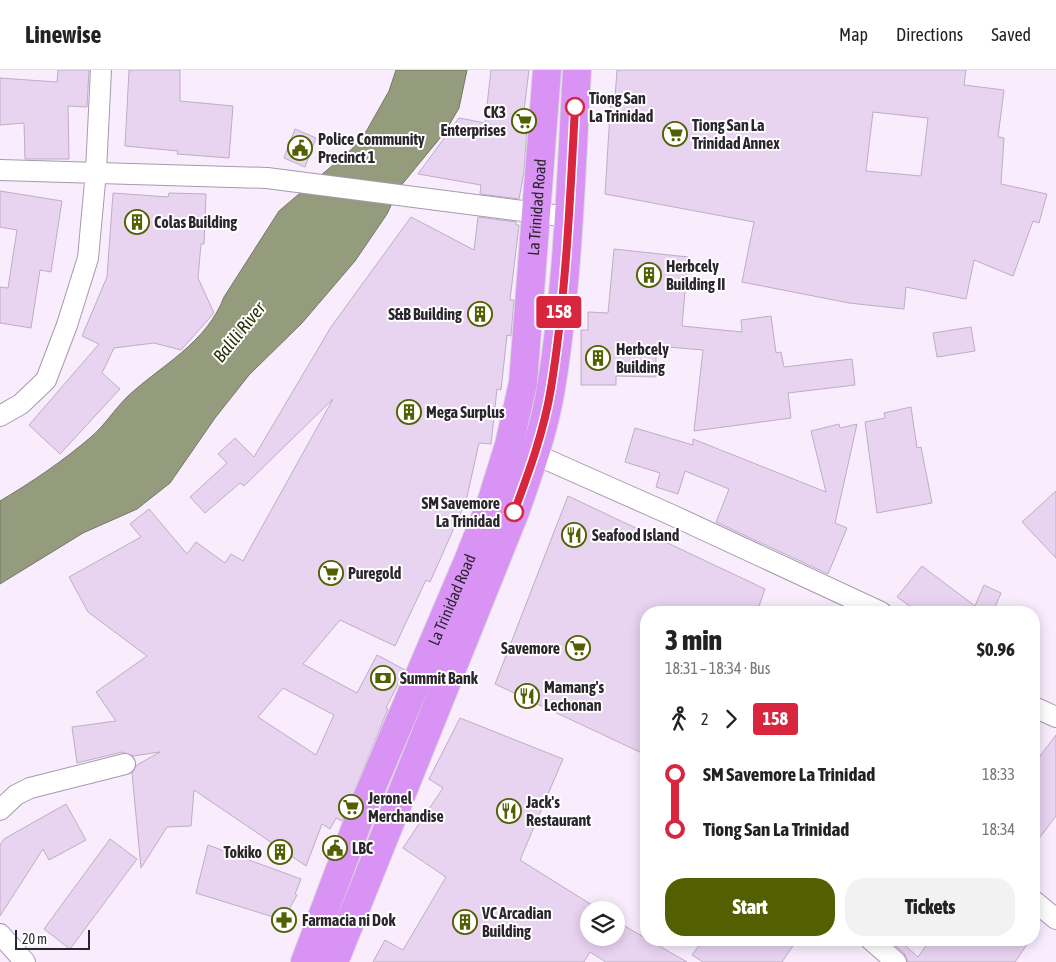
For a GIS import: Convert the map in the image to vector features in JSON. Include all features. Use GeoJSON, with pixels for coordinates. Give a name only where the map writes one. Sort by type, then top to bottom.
{"type":"FeatureCollection","features":[{"type":"Feature","properties":{"kind":"highway","name":"La Trinidad Road"},"geometry":{"type":"LineString","coordinates":[[305,962],[365,803],[491,503],[509,445],[523,383],[547,70]]}},
{"type":"Feature","properties":{"kind":"highway","name":"La Trinidad Road"},"geometry":{"type":"LineString","coordinates":[[334,962],[508,530],[536,454],[551,389],[569,217],[577,70]]}},
{"type":"Feature","properties":{"kind":"street"},"geometry":{"type":"LineString","coordinates":[[0,416],[21,404],[46,380],[88,258],[96,171],[101,70]]}},
{"type":"Feature","properties":{"kind":"street"},"geometry":{"type":"LineString","coordinates":[[0,170],[96,171],[267,178],[569,217]]}},
{"type":"Feature","properties":{"kind":"street"},"geometry":{"type":"LineString","coordinates":[[509,445],[536,454],[868,606]]}},
{"type":"Feature","properties":{"kind":"street"},"geometry":{"type":"LineString","coordinates":[[1040,709],[1056,718]]}},
{"type":"Feature","properties":{"kind":"street"},"geometry":{"type":"LineString","coordinates":[[0,810],[16,795],[30,788],[125,764]]}},
{"type":"Feature","properties":{"kind":"street"},"geometry":{"type":"LineString","coordinates":[[1040,907],[1056,919]]}},
{"type":"Feature","properties":{"kind":"street"},"geometry":{"type":"LineString","coordinates":[[0,934],[25,962]]}},
{"type":"Feature","properties":{"kind":"street"},"geometry":{"type":"LineString","coordinates":[[878,946],[896,962]]}},
{"type":"Feature","properties":{"kind":"water","name":"Balili River"},"geometry":{"type":"Polygon","coordinates":[[[396,70],[467,70],[459,108],[445,132],[399,188],[387,214],[355,261],[302,323],[249,375],[215,418],[170,483],[137,509],[83,533],[0,584],[0,501],[47,471],[91,437],[127,397],[182,353],[206,328],[279,211],[353,148],[367,130],[389,91],[396,70]]]}},
{"type":"Feature","properties":{"kind":"building"},"geometry":{"type":"Polygon","coordinates":[[[58,70],[89,70],[87,107],[68,106],[69,159],[25,159],[24,123],[0,125],[0,78],[57,82],[58,70]]]}},
{"type":"Feature","properties":{"kind":"building"},"geometry":{"type":"Polygon","coordinates":[[[129,70],[180,70],[180,101],[233,106],[229,158],[177,154],[178,151],[125,146],[129,70]]]}},
{"type":"Feature","properties":{"kind":"building"},"geometry":{"type":"Polygon","coordinates":[[[491,70],[529,70],[524,110],[528,110],[524,172],[519,199],[480,194],[481,185],[418,174],[459,118],[485,123],[491,70]]]}},
{"type":"Feature","properties":{"kind":"building"},"geometry":{"type":"Polygon","coordinates":[[[617,70],[966,70],[964,85],[1004,90],[998,137],[1004,138],[1001,184],[1047,194],[1039,223],[1033,221],[1013,276],[974,260],[966,299],[906,287],[904,309],[849,303],[742,282],[754,222],[605,194],[611,97],[615,98],[617,70]],[[873,112],[866,171],[921,176],[928,118],[873,112]]]}},
{"type":"Feature","properties":{"kind":"building","name":"Police Community Precinct 1"},"geometry":{"type":"Polygon","coordinates":[[[295,129],[316,138],[305,167],[284,158],[295,129]]]}},
{"type":"Feature","properties":{"kind":"building"},"geometry":{"type":"Polygon","coordinates":[[[0,191],[62,201],[51,272],[40,270],[31,328],[0,323],[0,287],[8,288],[17,230],[0,227],[0,191]]]}},
{"type":"Feature","properties":{"kind":"building"},"geometry":{"type":"Polygon","coordinates":[[[113,193],[168,197],[169,193],[206,194],[204,244],[201,244],[198,278],[214,313],[181,350],[154,343],[114,348],[102,373],[120,389],[60,454],[29,425],[99,344],[82,336],[107,277],[113,193]]]}},
{"type":"Feature","properties":{"kind":"building"},"geometry":{"type":"Polygon","coordinates":[[[411,217],[474,250],[478,217],[516,222],[516,225],[519,225],[510,300],[514,300],[511,336],[507,335],[501,390],[497,389],[491,444],[479,443],[466,501],[430,582],[426,580],[395,646],[340,620],[303,664],[357,693],[377,655],[405,670],[386,708],[388,709],[342,821],[336,818],[330,829],[322,824],[306,866],[194,790],[191,826],[167,827],[141,868],[132,773],[137,765],[160,752],[133,756],[122,752],[77,763],[72,727],[116,721],[96,692],[147,656],[88,612],[69,577],[141,537],[130,524],[149,509],[187,554],[196,542],[225,563],[231,554],[243,561],[333,399],[244,486],[240,483],[205,513],[190,497],[227,463],[218,454],[235,438],[254,457],[331,327],[411,217]],[[283,688],[258,717],[316,755],[334,715],[283,688]]]}},
{"type":"Feature","properties":{"kind":"building"},"geometry":{"type":"Polygon","coordinates":[[[614,249],[688,257],[682,326],[742,332],[741,320],[771,316],[776,353],[781,352],[784,367],[852,359],[855,385],[788,393],[791,418],[694,431],[703,350],[656,346],[656,377],[616,376],[616,385],[581,385],[581,330],[588,330],[588,312],[608,313],[614,249]]]}},
{"type":"Feature","properties":{"kind":"building"},"geometry":{"type":"Polygon","coordinates":[[[971,327],[975,351],[937,357],[933,333],[971,327]]]}},
{"type":"Feature","properties":{"kind":"building"},"geometry":{"type":"Polygon","coordinates":[[[911,407],[917,448],[921,447],[932,503],[877,513],[865,422],[885,418],[884,413],[911,407]]]}},
{"type":"Feature","properties":{"kind":"building"},"geometry":{"type":"Polygon","coordinates":[[[839,424],[840,428],[857,424],[835,523],[847,528],[828,574],[716,522],[729,489],[685,471],[678,494],[656,487],[660,473],[625,462],[635,428],[693,445],[693,439],[826,492],[811,431],[839,424]]]}},
{"type":"Feature","properties":{"kind":"building"},"geometry":{"type":"Polygon","coordinates":[[[1056,491],[1056,558],[1022,522],[1056,491]]]}},
{"type":"Feature","properties":{"kind":"building","name":"Savemore"},"geometry":{"type":"Polygon","coordinates":[[[568,496],[765,589],[759,606],[640,606],[640,752],[495,684],[568,496]]]}},
{"type":"Feature","properties":{"kind":"building"},"geometry":{"type":"Polygon","coordinates":[[[922,566],[975,606],[910,606],[897,597],[922,566]]]}},
{"type":"Feature","properties":{"kind":"building"},"geometry":{"type":"Polygon","coordinates":[[[984,585],[1001,593],[996,606],[975,606],[984,585]]]}},
{"type":"Feature","properties":{"kind":"building"},"geometry":{"type":"Polygon","coordinates":[[[460,718],[563,759],[520,860],[586,901],[580,901],[580,946],[625,946],[625,926],[640,935],[640,946],[659,946],[687,962],[606,962],[590,952],[584,962],[373,962],[385,940],[403,950],[446,877],[403,848],[443,788],[429,779],[460,718]]]}},
{"type":"Feature","properties":{"kind":"building"},"geometry":{"type":"Polygon","coordinates":[[[1056,735],[1056,816],[1040,837],[1040,756],[1056,735]]]}},
{"type":"Feature","properties":{"kind":"building"},"geometry":{"type":"Polygon","coordinates":[[[66,804],[86,840],[49,860],[43,849],[0,916],[0,845],[4,839],[66,804]]]}},
{"type":"Feature","properties":{"kind":"building"},"geometry":{"type":"Polygon","coordinates":[[[110,839],[137,859],[70,949],[44,929],[110,839]]]}},
{"type":"Feature","properties":{"kind":"building"},"geometry":{"type":"Polygon","coordinates":[[[208,845],[301,879],[295,894],[297,895],[283,920],[196,893],[208,845]]]}},
{"type":"Feature","properties":{"kind":"building"},"geometry":{"type":"Polygon","coordinates":[[[699,946],[793,946],[782,962],[703,962],[692,955],[699,946]]]}},
{"type":"Feature","properties":{"kind":"building"},"geometry":{"type":"Polygon","coordinates":[[[896,946],[906,946],[918,957],[926,946],[1026,946],[1015,962],[908,962],[904,953],[896,946]]]}},
{"type":"Feature","properties":{"kind":"bus line","name":"158"},"geometry":{"type":"LineString","coordinates":[[514,512],[536,454],[551,389],[569,217],[575,107]]}},
{"type":"Feature","properties":{"kind":"place","name":"Tiong San La Trinidad"},"geometry":{"type":"Point","coordinates":[575,107]}},
{"type":"Feature","properties":{"kind":"place","name":"CK3 Enterprises"},"geometry":{"type":"Point","coordinates":[524,121]}},
{"type":"Feature","properties":{"kind":"place","name":"Tiong San La Trinidad Annex"},"geometry":{"type":"Point","coordinates":[675,134]}},
{"type":"Feature","properties":{"kind":"place","name":"Police Community Precinct 1"},"geometry":{"type":"Point","coordinates":[300,148]}},
{"type":"Feature","properties":{"kind":"place","name":"Colas Building"},"geometry":{"type":"Point","coordinates":[137,222]}},
{"type":"Feature","properties":{"kind":"place","name":"Herbcely Building II"},"geometry":{"type":"Point","coordinates":[649,275]}},
{"type":"Feature","properties":{"kind":"place","name":"S&B Building"},"geometry":{"type":"Point","coordinates":[480,314]}},
{"type":"Feature","properties":{"kind":"place","name":"Herbcely Building"},"geometry":{"type":"Point","coordinates":[598,358]}},
{"type":"Feature","properties":{"kind":"place","name":"Mega Surplus"},"geometry":{"type":"Point","coordinates":[409,412]}},
{"type":"Feature","properties":{"kind":"place","name":"SM Savemore La Trinidad"},"geometry":{"type":"Point","coordinates":[514,512]}},
{"type":"Feature","properties":{"kind":"place","name":"Seafood Island"},"geometry":{"type":"Point","coordinates":[574,535]}},
{"type":"Feature","properties":{"kind":"place","name":"Puregold"},"geometry":{"type":"Point","coordinates":[331,573]}},
{"type":"Feature","properties":{"kind":"place","name":"Savemore"},"geometry":{"type":"Point","coordinates":[578,648]}},
{"type":"Feature","properties":{"kind":"place","name":"Summit Bank"},"geometry":{"type":"Point","coordinates":[383,678]}},
{"type":"Feature","properties":{"kind":"place","name":"Mamang's Lechonan"},"geometry":{"type":"Point","coordinates":[527,696]}},
{"type":"Feature","properties":{"kind":"place","name":"Jeronel Merchandise"},"geometry":{"type":"Point","coordinates":[351,807]}},
{"type":"Feature","properties":{"kind":"place","name":"Jack's Restaurant"},"geometry":{"type":"Point","coordinates":[509,811]}},
{"type":"Feature","properties":{"kind":"place","name":"LBC"},"geometry":{"type":"Point","coordinates":[335,848]}},
{"type":"Feature","properties":{"kind":"place","name":"Tokiko"},"geometry":{"type":"Point","coordinates":[280,852]}},
{"type":"Feature","properties":{"kind":"place","name":"Farmacia ni Dok"},"geometry":{"type":"Point","coordinates":[284,920]}},
{"type":"Feature","properties":{"kind":"place","name":"VC Arcadian Building"},"geometry":{"type":"Point","coordinates":[465,922]}}]}
